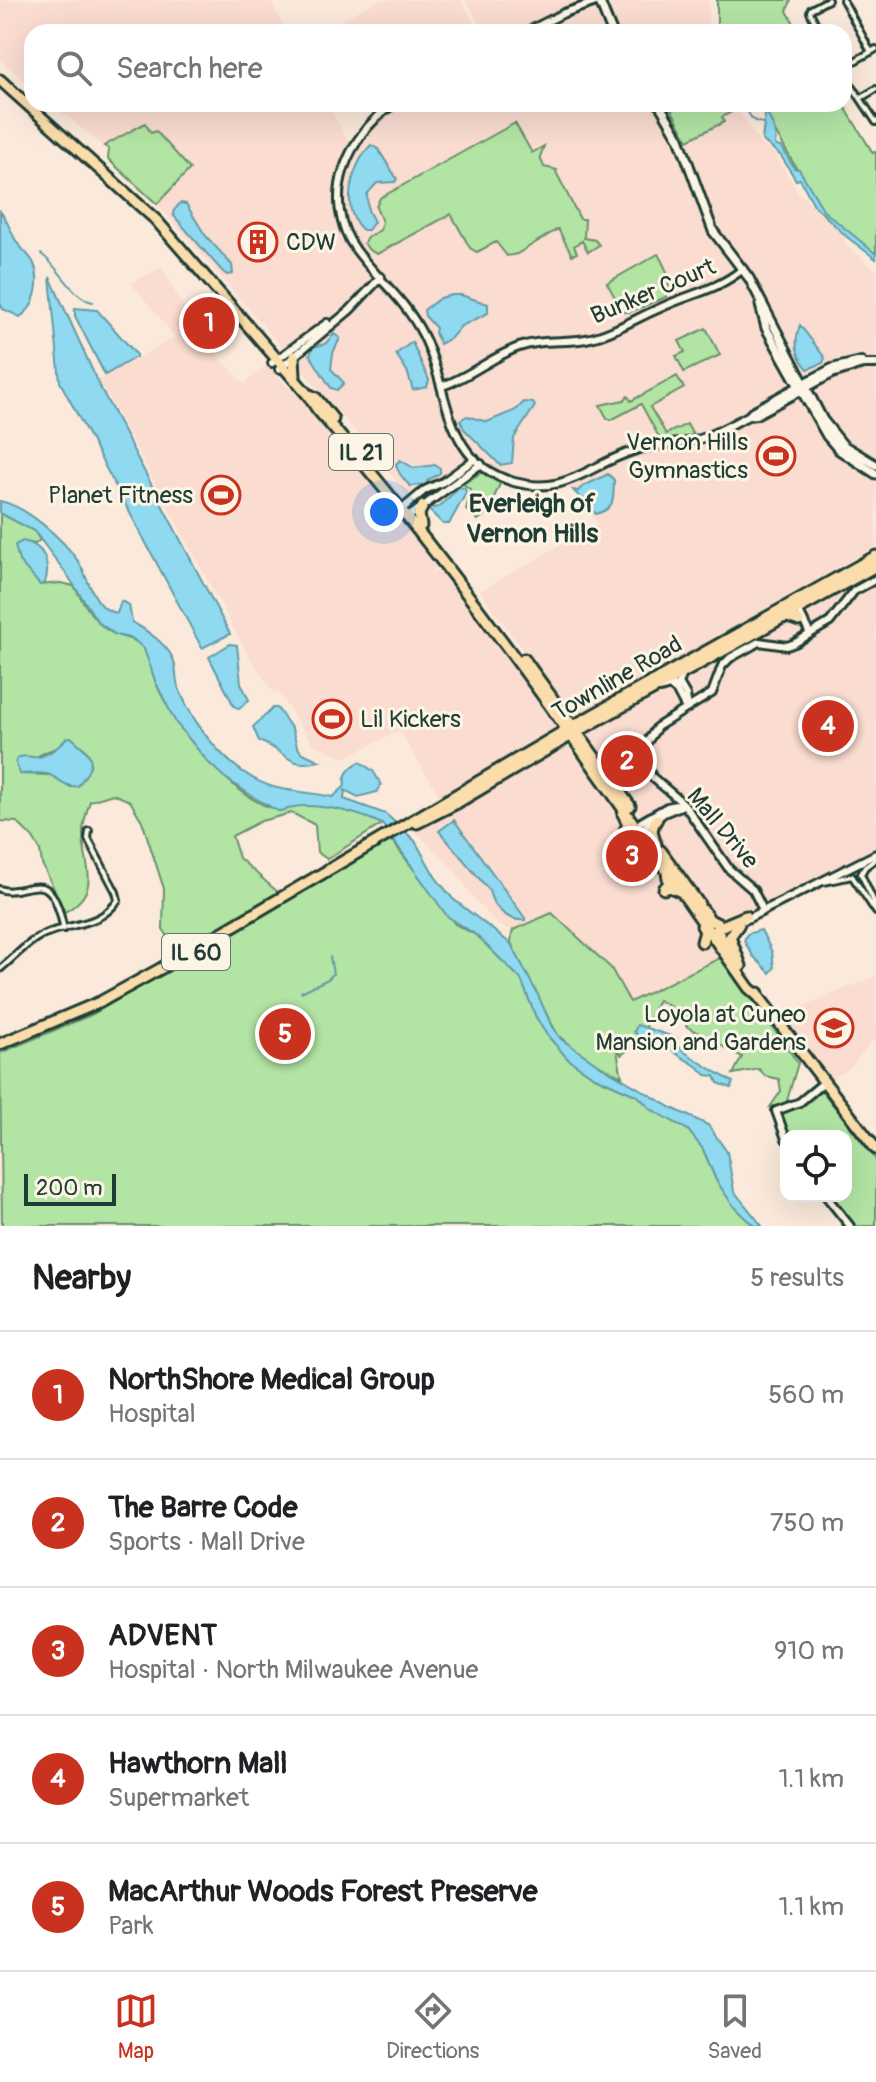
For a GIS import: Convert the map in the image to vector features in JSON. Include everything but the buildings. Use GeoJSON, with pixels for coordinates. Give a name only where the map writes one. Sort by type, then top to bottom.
{"type":"FeatureCollection","features":[{"type":"Feature","properties":{"kind":"main road"},"geometry":{"type":"LineString","coordinates":[[599,0],[609,24]]}},
{"type":"Feature","properties":{"kind":"main road","name":"IL 21"},"geometry":{"type":"LineString","coordinates":[[0,80],[24,102]]}},
{"type":"Feature","properties":{"kind":"main road","name":"IL 21"},"geometry":{"type":"LineString","coordinates":[[36,112],[156,220],[278,364],[295,379],[370,471],[396,509],[421,526],[608,776],[667,871],[698,908]]}},
{"type":"Feature","properties":{"kind":"main road"},"geometry":{"type":"LineString","coordinates":[[664,112],[679,138],[713,231],[743,269],[760,302],[766,328],[832,433],[843,445],[876,465]]}},
{"type":"Feature","properties":{"kind":"main road"},"geometry":{"type":"LineString","coordinates":[[294,356],[295,379]]}},
{"type":"Feature","properties":{"kind":"main road"},"geometry":{"type":"LineString","coordinates":[[803,387],[818,423],[834,445],[876,474]]}},
{"type":"Feature","properties":{"kind":"main road","name":"IL 21"},"geometry":{"type":"LineString","coordinates":[[308,395],[317,400],[572,731],[591,765],[591,782],[607,787],[656,844],[753,994],[759,997],[876,1149]]}},
{"type":"Feature","properties":{"kind":"main road"},"geometry":{"type":"LineString","coordinates":[[421,526],[419,514],[425,504]]}},
{"type":"Feature","properties":{"kind":"main road","name":"Townline Road"},"geometry":{"type":"LineString","coordinates":[[411,823],[444,810],[495,781],[572,731],[876,556]]}},
{"type":"Feature","properties":{"kind":"main road","name":"Townline Road"},"geometry":{"type":"LineString","coordinates":[[0,1046],[75,1018],[131,990],[556,736],[596,721],[876,566]]}},
{"type":"Feature","properties":{"kind":"main road"},"geometry":{"type":"LineString","coordinates":[[779,618],[799,621]]}},
{"type":"Feature","properties":{"kind":"main road"},"geometry":{"type":"LineString","coordinates":[[556,736],[560,719]]}},
{"type":"Feature","properties":{"kind":"main road"},"geometry":{"type":"LineString","coordinates":[[596,721],[588,734],[589,745],[608,776]]}},
{"type":"Feature","properties":{"kind":"main road"},"geometry":{"type":"LineString","coordinates":[[495,781],[566,745],[581,751]]}},
{"type":"Feature","properties":{"kind":"main road"},"geometry":{"type":"LineString","coordinates":[[444,810],[451,810],[485,792],[493,794]]}},
{"type":"Feature","properties":{"kind":"main road"},"geometry":{"type":"LineString","coordinates":[[615,797],[616,804],[627,819],[625,831]]}},
{"type":"Feature","properties":{"kind":"main road"},"geometry":{"type":"LineString","coordinates":[[656,844],[652,825],[657,819]]}},
{"type":"Feature","properties":{"kind":"main road"},"geometry":{"type":"LineString","coordinates":[[702,942],[705,931],[696,916],[698,908],[719,925],[742,920]]}},
{"type":"Feature","properties":{"kind":"main road"},"geometry":{"type":"LineString","coordinates":[[741,966],[730,940],[742,920]]}},
{"type":"Feature","properties":{"kind":"main road","name":"IL 21"},"geometry":{"type":"LineString","coordinates":[[717,936],[758,990],[759,997]]}},
{"type":"Feature","properties":{"kind":"street"},"geometry":{"type":"LineString","coordinates":[[542,24],[599,0]]}},
{"type":"Feature","properties":{"kind":"street"},"geometry":{"type":"LineString","coordinates":[[816,24],[811,9],[828,0]]}},
{"type":"Feature","properties":{"kind":"street"},"geometry":{"type":"LineString","coordinates":[[843,0],[874,50],[852,62]]}},
{"type":"Feature","properties":{"kind":"street"},"geometry":{"type":"LineString","coordinates":[[852,86],[876,122]]}},
{"type":"Feature","properties":{"kind":"street"},"geometry":{"type":"LineString","coordinates":[[860,98],[876,89]]}},
{"type":"Feature","properties":{"kind":"street"},"geometry":{"type":"LineString","coordinates":[[383,112],[357,141],[345,164],[339,188],[340,211],[348,238],[415,320],[429,348],[453,429],[478,462],[499,476],[516,482],[556,485],[581,477],[628,452],[702,438],[836,372],[876,364]]}},
{"type":"Feature","properties":{"kind":"street","name":"Bunker Court"},"geometry":{"type":"LineString","coordinates":[[442,386],[470,375],[518,348],[543,341],[578,340],[604,334],[662,307],[710,290],[743,269]]}},
{"type":"Feature","properties":{"kind":"street"},"geometry":{"type":"LineString","coordinates":[[278,364],[294,356],[359,301],[381,277]]}},
{"type":"Feature","properties":{"kind":"street"},"geometry":{"type":"LineString","coordinates":[[278,364],[359,301]]}},
{"type":"Feature","properties":{"kind":"street"},"geometry":{"type":"LineString","coordinates":[[404,513],[423,492],[478,462]]}},
{"type":"Feature","properties":{"kind":"street"},"geometry":{"type":"LineString","coordinates":[[404,513],[425,504],[478,462]]}},
{"type":"Feature","properties":{"kind":"street","name":"Mall Drive"},"geometry":{"type":"LineString","coordinates":[[763,910],[753,890],[719,858],[684,804],[648,772],[645,748],[657,727],[712,693],[723,665],[730,658],[759,642],[790,645],[830,622],[854,591],[876,579]]}},
{"type":"Feature","properties":{"kind":"street"},"geometry":{"type":"LineString","coordinates":[[795,609],[808,635]]}},
{"type":"Feature","properties":{"kind":"street"},"geometry":{"type":"LineString","coordinates":[[795,609],[808,635]]}},
{"type":"Feature","properties":{"kind":"street"},"geometry":{"type":"LineString","coordinates":[[685,672],[679,683],[688,708]]}},
{"type":"Feature","properties":{"kind":"street"},"geometry":{"type":"LineString","coordinates":[[672,679],[686,698]]}},
{"type":"Feature","properties":{"kind":"street"},"geometry":{"type":"LineString","coordinates":[[672,679],[675,690]]}},
{"type":"Feature","properties":{"kind":"street"},"geometry":{"type":"LineString","coordinates":[[628,703],[670,686],[688,708]]}},
{"type":"Feature","properties":{"kind":"street"},"geometry":{"type":"LineString","coordinates":[[667,807],[670,793]]}},
{"type":"Feature","properties":{"kind":"street"},"geometry":{"type":"LineString","coordinates":[[640,824],[667,807],[684,804]]}},
{"type":"Feature","properties":{"kind":"street"},"geometry":{"type":"LineString","coordinates":[[640,824],[657,819],[684,804]]}},
{"type":"Feature","properties":{"kind":"street"},"geometry":{"type":"LineString","coordinates":[[0,969],[36,939],[91,921],[113,907],[118,900],[88,839],[89,831]]}},
{"type":"Feature","properties":{"kind":"street"},"geometry":{"type":"LineString","coordinates":[[717,936],[742,920],[876,857]]}},
{"type":"Feature","properties":{"kind":"street"},"geometry":{"type":"LineString","coordinates":[[876,857],[861,874],[876,912]]}},
{"type":"Feature","properties":{"kind":"street"},"geometry":{"type":"LineString","coordinates":[[821,882],[852,876],[876,906]]}},
{"type":"Feature","properties":{"kind":"street"},"geometry":{"type":"LineString","coordinates":[[0,889],[16,892],[44,887],[54,899],[64,929]]}},
{"type":"Feature","properties":{"kind":"street"},"geometry":{"type":"LineString","coordinates":[[868,896],[876,892]]}},
{"type":"Feature","properties":{"kind":"street"},"geometry":{"type":"LineString","coordinates":[[783,1130],[776,1111],[800,1102],[823,1083]]}},
{"type":"Feature","properties":{"kind":"street"},"geometry":{"type":"LineString","coordinates":[[831,1202],[850,1226]]}},
{"type":"Feature","properties":{"kind":"shaded area"},"geometry":{"type":"Polygon","coordinates":[[[0,0],[270,0],[283,24],[24,24],[24,80],[0,60],[0,0]]]}},
{"type":"Feature","properties":{"kind":"shaded area"},"geometry":{"type":"Polygon","coordinates":[[[378,0],[461,0],[474,24],[334,24],[378,0]]]}},
{"type":"Feature","properties":{"kind":"shaded area"},"geometry":{"type":"Polygon","coordinates":[[[466,0],[709,0],[708,24],[480,24],[466,0]]]}},
{"type":"Feature","properties":{"kind":"shaded area"},"geometry":{"type":"Polygon","coordinates":[[[62,112],[332,112],[354,151],[375,123],[390,112],[739,112],[761,145],[775,154],[798,192],[845,232],[846,246],[876,270],[876,457],[842,437],[826,446],[876,482],[876,546],[581,714],[570,715],[480,591],[598,524],[572,488],[510,484],[479,471],[425,516],[351,426],[157,204],[108,159],[110,152],[62,112]]]}},
{"type":"Feature","properties":{"kind":"shaded area"},"geometry":{"type":"Polygon","coordinates":[[[162,267],[194,329],[244,384],[267,364],[320,421],[438,566],[429,574],[442,568],[556,724],[556,729],[440,796],[399,731],[344,758],[313,744],[278,692],[275,694],[251,660],[99,380],[175,337],[131,283],[162,267]]]}},
{"type":"Feature","properties":{"kind":"shaded area"},"geometry":{"type":"Polygon","coordinates":[[[876,567],[876,850],[768,905],[758,906],[724,923],[717,921],[581,732],[876,567]]]}},
{"type":"Feature","properties":{"kind":"shaded area"},"geometry":{"type":"Polygon","coordinates":[[[565,746],[572,748],[624,816],[722,957],[630,1003],[611,968],[553,913],[513,930],[499,926],[474,899],[456,872],[413,829],[518,775],[565,746]]]}},
{"type":"Feature","properties":{"kind":"shaded area","name":"Loyola at Cuneo Mansion and Gardens"},"geometry":{"type":"Polygon","coordinates":[[[876,976],[876,1040],[850,1068],[831,1080],[784,1017],[876,976]]]}},
{"type":"Feature","properties":{"kind":"green space"},"geometry":{"type":"Polygon","coordinates":[[[717,0],[791,0],[787,11],[794,24],[717,24],[717,0]]]}},
{"type":"Feature","properties":{"kind":"green space"},"geometry":{"type":"Polygon","coordinates":[[[673,112],[731,112],[722,117],[724,122],[688,140],[673,112]]]}},
{"type":"Feature","properties":{"kind":"green space"},"geometry":{"type":"Polygon","coordinates":[[[764,112],[848,112],[873,153],[876,152],[876,258],[823,214],[764,112]]]}},
{"type":"Feature","properties":{"kind":"green space"},"geometry":{"type":"Polygon","coordinates":[[[145,123],[151,133],[156,131],[190,169],[157,204],[108,159],[109,149],[104,146],[145,123]]]}},
{"type":"Feature","properties":{"kind":"green space"},"geometry":{"type":"Polygon","coordinates":[[[515,123],[532,153],[544,146],[540,157],[544,167],[557,170],[580,219],[585,219],[584,238],[595,240],[599,245],[588,252],[582,241],[574,246],[577,253],[572,255],[558,229],[517,254],[507,256],[496,242],[477,252],[470,248],[451,214],[377,254],[369,250],[364,243],[366,238],[380,230],[382,222],[376,207],[380,198],[515,123]]]}},
{"type":"Feature","properties":{"kind":"green space"},"geometry":{"type":"Polygon","coordinates":[[[658,254],[669,280],[666,297],[623,312],[607,283],[658,254]]]}},
{"type":"Feature","properties":{"kind":"green space"},"geometry":{"type":"Polygon","coordinates":[[[706,328],[720,355],[684,372],[676,356],[685,352],[679,341],[706,328]]]}},
{"type":"Feature","properties":{"kind":"green space"},"geometry":{"type":"Polygon","coordinates":[[[677,376],[684,388],[650,407],[666,434],[687,424],[694,437],[661,441],[641,404],[611,420],[600,405],[624,400],[628,396],[631,401],[677,376]]]}},
{"type":"Feature","properties":{"kind":"green space"},"geometry":{"type":"Polygon","coordinates":[[[482,472],[500,484],[487,513],[478,520],[466,510],[471,490],[463,484],[482,472]]]}},
{"type":"Feature","properties":{"kind":"green space"},"geometry":{"type":"Polygon","coordinates":[[[0,513],[34,531],[40,540],[35,544],[23,542],[40,585],[61,583],[74,586],[100,624],[144,648],[156,683],[175,717],[203,754],[236,787],[269,807],[330,807],[382,824],[327,859],[317,852],[315,825],[292,813],[261,821],[232,836],[239,858],[280,894],[179,952],[163,929],[164,889],[142,821],[130,801],[113,794],[90,801],[83,833],[88,886],[77,903],[65,912],[33,838],[17,822],[0,821],[0,513]],[[79,744],[54,749],[30,761],[20,774],[51,775],[71,787],[87,773],[90,761],[79,744]]]}},
{"type":"Feature","properties":{"kind":"green space"},"geometry":{"type":"Polygon","coordinates":[[[388,842],[393,842],[455,924],[476,935],[521,979],[536,1017],[568,1059],[593,1076],[638,1096],[651,1109],[688,1130],[703,1149],[716,1180],[739,1212],[754,1226],[2,1226],[0,1053],[93,1014],[388,842]]]}},
{"type":"Feature","properties":{"kind":"green space"},"geometry":{"type":"Polygon","coordinates":[[[552,913],[611,968],[630,1002],[722,957],[798,1063],[786,1104],[770,1107],[781,1091],[779,1079],[765,1076],[759,1069],[733,1074],[742,1057],[686,1026],[690,1018],[658,1000],[639,1042],[621,1055],[616,1046],[622,1077],[566,1042],[550,1020],[511,942],[513,930],[552,913]]]}},
{"type":"Feature","properties":{"kind":"green space"},"geometry":{"type":"Polygon","coordinates":[[[822,1091],[876,1160],[876,1226],[854,1226],[836,1202],[852,1202],[852,1130],[786,1130],[780,1114],[798,1107],[822,1091]]]}},
{"type":"Feature","properties":{"kind":"water"},"geometry":{"type":"Polygon","coordinates":[[[762,112],[766,112],[772,124],[775,145],[782,148],[794,168],[799,169],[824,211],[876,254],[876,259],[847,237],[814,205],[800,179],[796,180],[781,156],[762,140],[765,116],[762,112]]]}},
{"type":"Feature","properties":{"kind":"water"},"geometry":{"type":"Polygon","coordinates":[[[371,145],[378,149],[397,179],[395,182],[377,183],[367,194],[368,210],[374,222],[368,230],[363,230],[351,211],[351,187],[358,163],[371,145]]]}},
{"type":"Feature","properties":{"kind":"water"},"geometry":{"type":"Polygon","coordinates":[[[180,203],[186,204],[205,235],[232,265],[233,274],[227,275],[222,271],[174,216],[173,212],[180,203]]]}},
{"type":"Feature","properties":{"kind":"water"},"geometry":{"type":"Polygon","coordinates":[[[0,211],[36,271],[37,286],[33,301],[20,317],[3,309],[0,303],[0,211]]]}},
{"type":"Feature","properties":{"kind":"water"},"geometry":{"type":"Polygon","coordinates":[[[50,277],[100,387],[230,634],[202,648],[60,382],[50,277]]]}},
{"type":"Feature","properties":{"kind":"water"},"geometry":{"type":"Polygon","coordinates":[[[452,295],[488,304],[488,313],[461,326],[451,338],[440,344],[436,328],[425,316],[424,310],[440,298],[452,295]]]}},
{"type":"Feature","properties":{"kind":"water"},"geometry":{"type":"Polygon","coordinates":[[[75,308],[97,310],[136,357],[105,375],[75,316],[75,308]]]}},
{"type":"Feature","properties":{"kind":"water"},"geometry":{"type":"Polygon","coordinates":[[[800,325],[825,358],[823,363],[808,369],[800,359],[797,348],[800,325]]]}},
{"type":"Feature","properties":{"kind":"water"},"geometry":{"type":"Polygon","coordinates":[[[334,334],[340,338],[333,353],[331,369],[344,383],[337,390],[331,388],[310,355],[313,347],[325,344],[334,334]]]}},
{"type":"Feature","properties":{"kind":"water"},"geometry":{"type":"Polygon","coordinates":[[[412,342],[429,380],[427,387],[413,390],[407,371],[396,354],[412,342]]]}},
{"type":"Feature","properties":{"kind":"water"},"geometry":{"type":"Polygon","coordinates":[[[524,402],[535,406],[514,438],[512,463],[500,465],[464,429],[460,420],[467,416],[487,422],[516,410],[524,402]]]}},
{"type":"Feature","properties":{"kind":"water"},"geometry":{"type":"Polygon","coordinates":[[[400,460],[414,468],[435,465],[440,468],[440,473],[427,481],[434,494],[427,499],[433,508],[439,507],[459,487],[465,488],[466,493],[449,524],[443,524],[426,507],[421,499],[425,494],[420,485],[410,486],[403,479],[396,464],[400,460]]]}},
{"type":"Feature","properties":{"kind":"water"},"geometry":{"type":"Polygon","coordinates":[[[608,474],[614,480],[612,502],[607,509],[596,514],[573,490],[578,491],[608,474]]]}},
{"type":"Feature","properties":{"kind":"water"},"geometry":{"type":"Polygon","coordinates":[[[0,501],[32,516],[63,543],[78,561],[97,600],[109,611],[117,613],[121,601],[129,605],[132,622],[170,653],[179,689],[195,720],[218,750],[246,774],[277,788],[333,797],[345,786],[346,775],[356,764],[360,762],[373,771],[381,784],[377,792],[358,797],[345,790],[344,799],[386,814],[415,841],[436,878],[453,899],[511,944],[561,1039],[674,1109],[708,1125],[727,1152],[734,1191],[762,1226],[754,1226],[732,1204],[716,1180],[703,1149],[688,1130],[651,1109],[638,1096],[593,1076],[568,1059],[536,1017],[521,979],[476,935],[447,916],[382,824],[332,808],[298,806],[278,811],[224,777],[208,762],[176,723],[156,683],[144,649],[133,639],[116,635],[98,622],[34,531],[0,513],[0,501]]]}},
{"type":"Feature","properties":{"kind":"water"},"geometry":{"type":"Polygon","coordinates":[[[23,541],[36,546],[44,556],[47,569],[45,583],[40,585],[19,561],[15,545],[23,541]]]}},
{"type":"Feature","properties":{"kind":"water"},"geometry":{"type":"Polygon","coordinates":[[[230,644],[237,645],[241,683],[249,700],[239,709],[234,706],[209,657],[230,644]]]}},
{"type":"Feature","properties":{"kind":"water"},"geometry":{"type":"Polygon","coordinates":[[[273,708],[277,708],[292,729],[301,752],[320,761],[300,763],[259,741],[253,727],[273,708]]]}},
{"type":"Feature","properties":{"kind":"water"},"geometry":{"type":"Polygon","coordinates":[[[71,737],[91,760],[78,786],[65,784],[47,774],[20,774],[17,758],[42,756],[71,737]]]}},
{"type":"Feature","properties":{"kind":"water"},"geometry":{"type":"Polygon","coordinates":[[[454,820],[525,920],[513,919],[497,907],[489,890],[439,831],[454,820]]]}},
{"type":"Feature","properties":{"kind":"water"},"geometry":{"type":"Polygon","coordinates":[[[761,930],[772,952],[774,968],[770,973],[753,956],[744,941],[747,934],[761,930]]]}},
{"type":"Feature","properties":{"kind":"water"},"geometry":{"type":"Polygon","coordinates":[[[637,1025],[677,1038],[676,1044],[686,1053],[733,1082],[731,1088],[718,1083],[715,1076],[706,1075],[666,1044],[642,1038],[634,1032],[637,1025]]]}},
{"type":"Feature","properties":{"kind":"waterway"},"geometry":{"type":"LineString","coordinates":[[749,112],[756,121],[763,123]]}},
{"type":"Feature","properties":{"kind":"waterway"},"geometry":{"type":"LineString","coordinates":[[41,254],[79,295],[93,302]]}},
{"type":"Feature","properties":{"kind":"waterway"},"geometry":{"type":"LineString","coordinates":[[301,992],[333,974],[330,957]]}},
{"type":"Feature","properties":{"kind":"place","name":"CDW"},"geometry":{"type":"Point","coordinates":[258,242]}},
{"type":"Feature","properties":{"kind":"place","name":"NorthShore Medical Group"},"geometry":{"type":"Point","coordinates":[209,323]}},
{"type":"Feature","properties":{"kind":"place","name":"Vernon Hills Gymnastics"},"geometry":{"type":"Point","coordinates":[776,456]}},
{"type":"Feature","properties":{"kind":"place","name":"Planet Fitness"},"geometry":{"type":"Point","coordinates":[221,495]}},
{"type":"Feature","properties":{"kind":"place","name":"Lil Kickers"},"geometry":{"type":"Point","coordinates":[332,719]}},
{"type":"Feature","properties":{"kind":"place","name":"Hawthorn Mall"},"geometry":{"type":"Point","coordinates":[828,726]}},
{"type":"Feature","properties":{"kind":"place","name":"The Barre Code"},"geometry":{"type":"Point","coordinates":[627,761]}},
{"type":"Feature","properties":{"kind":"place","name":"ADVENT"},"geometry":{"type":"Point","coordinates":[632,856]}},
{"type":"Feature","properties":{"kind":"place","name":"Loyola at Cuneo Mansion and Gardens"},"geometry":{"type":"Point","coordinates":[834,1028]}},
{"type":"Feature","properties":{"kind":"place","name":"MacArthur Woods Forest Preserve"},"geometry":{"type":"Point","coordinates":[285,1034]}},
{"type":"Feature","properties":{"kind":"district","name":"Everleigh of Vernon Hills"},"geometry":{"type":"Point","coordinates":[532,518]}}]}
